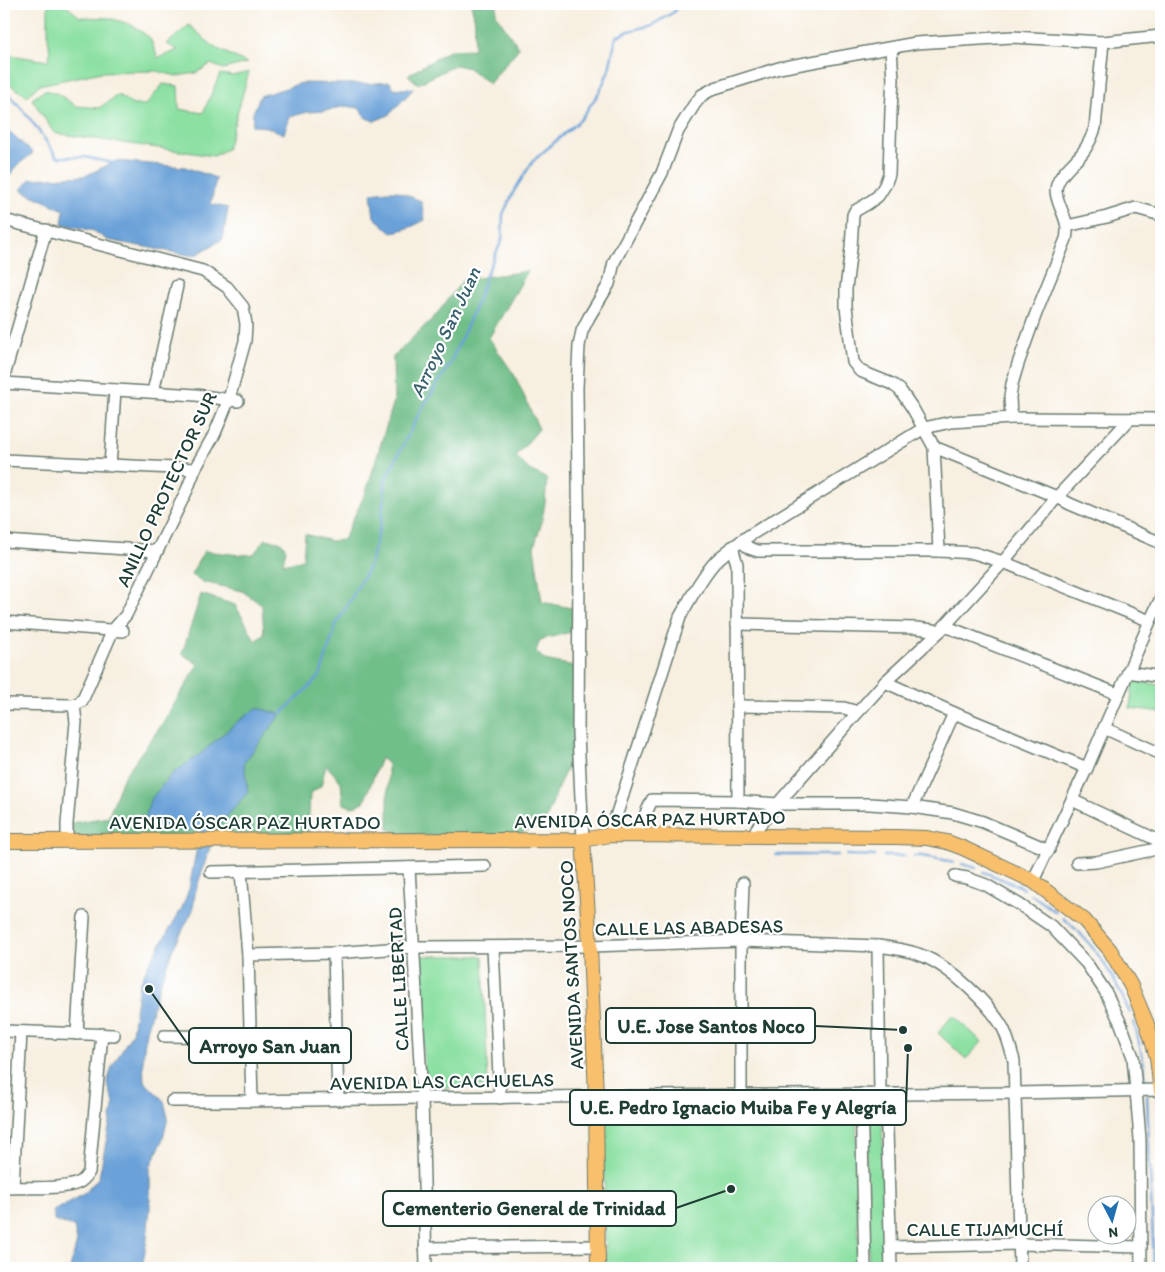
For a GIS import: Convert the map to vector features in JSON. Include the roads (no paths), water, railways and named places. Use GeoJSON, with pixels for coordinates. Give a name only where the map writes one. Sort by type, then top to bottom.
{"type":"FeatureCollection","features":[{"type":"Feature","properties":{"kind":"main road","name":"AVENIDA ÓSCAR PAZ HURTADO"},"geometry":{"type":"LineString","coordinates":[[4,841],[583,840],[610,835],[755,832],[927,838],[947,842],[1033,881],[1084,920],[1110,950],[1131,986],[1159,1055],[1150,1091]]}},
{"type":"Feature","properties":{"kind":"main road","name":"AVENIDA SANTOS NOCO"},"geometry":{"type":"LineString","coordinates":[[583,840],[590,946],[596,1097],[598,1268]]}},
{"type":"Feature","properties":{"kind":"street"},"geometry":{"type":"LineString","coordinates":[[583,840],[578,734],[577,388],[579,346],[582,331],[609,284],[614,262],[662,173],[678,131],[694,105],[702,95],[715,88],[779,68],[916,43],[1012,37],[1103,42],[1161,36]]}},
{"type":"Feature","properties":{"kind":"street"},"geometry":{"type":"LineString","coordinates":[[1011,418],[1010,397],[1016,370],[1035,316],[1066,239],[1067,226],[1056,192],[1057,183],[1083,152],[1092,138],[1095,128],[1103,42]]}},
{"type":"Feature","properties":{"kind":"street"},"geometry":{"type":"LineString","coordinates":[[891,48],[893,80],[890,111],[889,174],[878,196],[855,211],[853,215],[852,248],[846,289],[846,307],[853,362],[860,371],[892,384],[900,390],[934,447],[939,551]]}},
{"type":"Feature","properties":{"kind":"street"},"geometry":{"type":"LineString","coordinates":[[1067,226],[1136,208],[1161,216]]}},
{"type":"Feature","properties":{"kind":"street","name":"ANILLO PROTECTOR SUR"},"geometry":{"type":"LineString","coordinates":[[4,220],[203,271],[227,287],[242,307],[246,324],[245,341],[233,400],[195,469],[187,490],[82,701],[74,705]]}},
{"type":"Feature","properties":{"kind":"street"},"geometry":{"type":"LineString","coordinates":[[4,376],[46,230]]}},
{"type":"Feature","properties":{"kind":"street"},"geometry":{"type":"LineString","coordinates":[[153,392],[177,286]]}},
{"type":"Feature","properties":{"kind":"street"},"geometry":{"type":"LineString","coordinates":[[4,383],[196,395],[233,400]]}},
{"type":"Feature","properties":{"kind":"street"},"geometry":{"type":"LineString","coordinates":[[110,466],[115,390]]}},
{"type":"Feature","properties":{"kind":"street"},"geometry":{"type":"LineString","coordinates":[[610,835],[680,617],[696,589],[716,562],[737,544],[924,428],[950,422],[1011,418],[1161,419]]}},
{"type":"Feature","properties":{"kind":"street"},"geometry":{"type":"LineString","coordinates":[[755,832],[775,806],[885,682],[943,628],[1057,497],[1130,419]]}},
{"type":"Feature","properties":{"kind":"street"},"geometry":{"type":"LineString","coordinates":[[934,447],[1057,497],[1161,543]]}},
{"type":"Feature","properties":{"kind":"street"},"geometry":{"type":"LineString","coordinates":[[4,460],[195,469]]}},
{"type":"Feature","properties":{"kind":"street"},"geometry":{"type":"LineString","coordinates":[[4,541],[157,551]]}},
{"type":"Feature","properties":{"kind":"street"},"geometry":{"type":"LineString","coordinates":[[737,544],[758,551],[939,551],[974,553],[1002,562],[1150,621]]}},
{"type":"Feature","properties":{"kind":"street"},"geometry":{"type":"LineString","coordinates":[[737,544],[738,801]]}},
{"type":"Feature","properties":{"kind":"street"},"geometry":{"type":"LineString","coordinates":[[1033,881],[1087,768],[1161,598]]}},
{"type":"Feature","properties":{"kind":"street"},"geometry":{"type":"LineString","coordinates":[[4,622],[118,631]]}},
{"type":"Feature","properties":{"kind":"street"},"geometry":{"type":"LineString","coordinates":[[737,624],[943,628],[1118,694]]}},
{"type":"Feature","properties":{"kind":"street"},"geometry":{"type":"LineString","coordinates":[[1128,672],[1161,677]]}},
{"type":"Feature","properties":{"kind":"street"},"geometry":{"type":"LineString","coordinates":[[885,682],[1087,768]]}},
{"type":"Feature","properties":{"kind":"street"},"geometry":{"type":"LineString","coordinates":[[4,704],[74,705],[76,722],[67,841]]}},
{"type":"Feature","properties":{"kind":"street"},"geometry":{"type":"LineString","coordinates":[[737,706],[844,708],[858,712]]}},
{"type":"Feature","properties":{"kind":"street"},"geometry":{"type":"LineString","coordinates":[[912,807],[954,713]]}},
{"type":"Feature","properties":{"kind":"street"},"geometry":{"type":"LineString","coordinates":[[1104,728],[1161,754]]}},
{"type":"Feature","properties":{"kind":"street"},"geometry":{"type":"LineString","coordinates":[[636,835],[652,800],[738,801],[775,806],[870,804],[912,807],[953,813],[984,822],[1049,850]]}},
{"type":"Feature","properties":{"kind":"street"},"geometry":{"type":"LineString","coordinates":[[1072,800],[1155,839],[1161,847],[1096,862],[1077,863]]}},
{"type":"Feature","properties":{"kind":"street"},"geometry":{"type":"LineString","coordinates":[[212,872],[484,866]]}},
{"type":"Feature","properties":{"kind":"street","name":"CALLE LIBERTAD"},"geometry":{"type":"LineString","coordinates":[[409,868],[422,1098],[426,1268]]}},
{"type":"Feature","properties":{"kind":"street"},"geometry":{"type":"LineString","coordinates":[[241,872],[248,955],[252,1101]]}},
{"type":"Feature","properties":{"kind":"street"},"geometry":{"type":"LineString","coordinates":[[955,876],[986,885],[1050,926],[1087,964],[1105,991],[1121,1024],[1133,1057],[1150,1091],[1140,1139],[1142,1268]]}},
{"type":"Feature","properties":{"kind":"street"},"geometry":{"type":"LineString","coordinates":[[741,1095],[743,883]]}},
{"type":"Feature","properties":{"kind":"street"},"geometry":{"type":"LineString","coordinates":[[77,1034],[84,917]]}},
{"type":"Feature","properties":{"kind":"street","name":"CALLE LAS ABADESAS"},"geometry":{"type":"LineString","coordinates":[[248,955],[334,953],[414,948],[590,946],[741,941],[878,946],[898,949],[922,956],[943,966],[962,981],[993,1014],[1010,1044],[1014,1061],[1016,1093],[1020,1268]]}},
{"type":"Feature","properties":{"kind":"street"},"geometry":{"type":"LineString","coordinates":[[493,946],[500,1098]]}},
{"type":"Feature","properties":{"kind":"street"},"geometry":{"type":"LineString","coordinates":[[878,946],[891,1268]]}},
{"type":"Feature","properties":{"kind":"street"},"geometry":{"type":"LineString","coordinates":[[334,953],[338,1100]]}},
{"type":"Feature","properties":{"kind":"street"},"geometry":{"type":"LineString","coordinates":[[4,1031],[114,1035]]}},
{"type":"Feature","properties":{"kind":"street"},"geometry":{"type":"LineString","coordinates":[[21,1032],[8,1188],[59,1187],[77,1184],[89,1172],[102,1034]]}},
{"type":"Feature","properties":{"kind":"street"},"geometry":{"type":"LineString","coordinates":[[164,1036],[250,1037]]}},
{"type":"Feature","properties":{"kind":"street","name":"AVENIDA LAS CACHUELAS"},"geometry":{"type":"LineString","coordinates":[[172,1101],[1150,1091]]}},
{"type":"Feature","properties":{"kind":"street"},"geometry":{"type":"LineString","coordinates":[[862,1094],[865,1268]]}},
{"type":"Feature","properties":{"kind":"street","name":"CALLE TIJAMUCHÍ"},"geometry":{"type":"LineString","coordinates":[[890,1247],[1020,1244],[1141,1247]]}},
{"type":"Feature","properties":{"kind":"street"},"geometry":{"type":"LineString","coordinates":[[426,1248],[598,1246]]}},
{"type":"Feature","properties":{"kind":"water"},"geometry":{"type":"Polygon","coordinates":[[[390,82],[393,88],[414,88],[389,115],[374,121],[366,118],[359,108],[345,106],[289,117],[284,134],[267,127],[252,126],[253,113],[260,96],[302,83],[364,84],[390,82]]]}},
{"type":"Feature","properties":{"kind":"water"},"geometry":{"type":"Polygon","coordinates":[[[4,131],[11,133],[33,153],[19,164],[4,182],[4,131]]]}},
{"type":"Feature","properties":{"kind":"water"},"geometry":{"type":"Polygon","coordinates":[[[116,161],[185,167],[216,178],[211,204],[228,208],[223,239],[194,256],[107,240],[94,231],[62,224],[64,210],[21,190],[30,179],[85,176],[116,161]]]}},
{"type":"Feature","properties":{"kind":"water"},"geometry":{"type":"Polygon","coordinates":[[[397,191],[421,201],[425,220],[392,233],[374,217],[371,193],[397,191]]]}},
{"type":"Feature","properties":{"kind":"water"},"geometry":{"type":"Polygon","coordinates":[[[257,708],[281,714],[244,763],[248,792],[222,822],[214,835],[195,893],[193,910],[172,951],[146,1031],[143,1059],[144,1081],[164,1101],[168,1118],[162,1142],[150,1167],[150,1208],[142,1268],[70,1268],[77,1242],[74,1227],[55,1221],[53,1211],[85,1193],[99,1177],[114,1103],[107,1083],[112,1067],[132,1033],[139,985],[148,965],[182,908],[189,889],[201,830],[142,830],[150,800],[172,774],[199,755],[237,722],[257,708]]]}},
{"type":"Feature","properties":{"kind":"waterway","name":"Arroyo San Juan"},"geometry":{"type":"LineString","coordinates":[[281,714],[320,676],[336,625],[369,567],[381,522],[386,478],[421,410],[449,366],[474,310],[487,273],[502,240],[503,214],[514,191],[533,161],[581,119],[600,91],[609,70],[616,37],[629,31],[652,25],[674,12],[679,4]]}},
{"type":"Feature","properties":{"kind":"waterway","name":"Arroyo San Juan"},"geometry":{"type":"LineString","coordinates":[[4,91],[26,114],[57,157],[85,157],[113,163]]}},
{"type":"Feature","properties":{"kind":"waterway"},"geometry":{"type":"LineString","coordinates":[[776,855],[838,855]]}},
{"type":"Feature","properties":{"kind":"waterway"},"geometry":{"type":"LineString","coordinates":[[847,855],[875,856]]}},
{"type":"Feature","properties":{"kind":"waterway"},"geometry":{"type":"LineString","coordinates":[[884,856],[905,856]]}},
{"type":"Feature","properties":{"kind":"waterway"},"geometry":{"type":"LineString","coordinates":[[914,856],[954,862]]}},
{"type":"Feature","properties":{"kind":"waterway"},"geometry":{"type":"LineString","coordinates":[[962,864],[976,868]]}},
{"type":"Feature","properties":{"kind":"waterway"},"geometry":{"type":"LineString","coordinates":[[984,872],[1023,889]]}},
{"type":"Feature","properties":{"kind":"waterway"},"geometry":{"type":"LineString","coordinates":[[1031,894],[1056,912]]}},
{"type":"Feature","properties":{"kind":"waterway"},"geometry":{"type":"LineString","coordinates":[[1063,918],[1090,944],[1116,984],[1130,1013]]}},
{"type":"Feature","properties":{"kind":"waterway"},"geometry":{"type":"LineString","coordinates":[[1134,1022],[1144,1064],[1146,1087]]}},
{"type":"Feature","properties":{"kind":"waterway"},"geometry":{"type":"LineString","coordinates":[[1147,1095],[1154,1268]]}},
{"type":"Feature","properties":{"kind":"place","name":"Arroyo San Juan"},"geometry":{"type":"Point","coordinates":[149,989]}},
{"type":"Feature","properties":{"kind":"place","name":"U.E. Jose Santos Noco"},"geometry":{"type":"Point","coordinates":[903,1030]}},
{"type":"Feature","properties":{"kind":"place","name":"U.E. Pedro Ignacio Muiba Fe y Alegría"},"geometry":{"type":"Point","coordinates":[908,1048]}},
{"type":"Feature","properties":{"kind":"place","name":"Cementerio General de Trinidad"},"geometry":{"type":"Point","coordinates":[731,1189]}}]}
